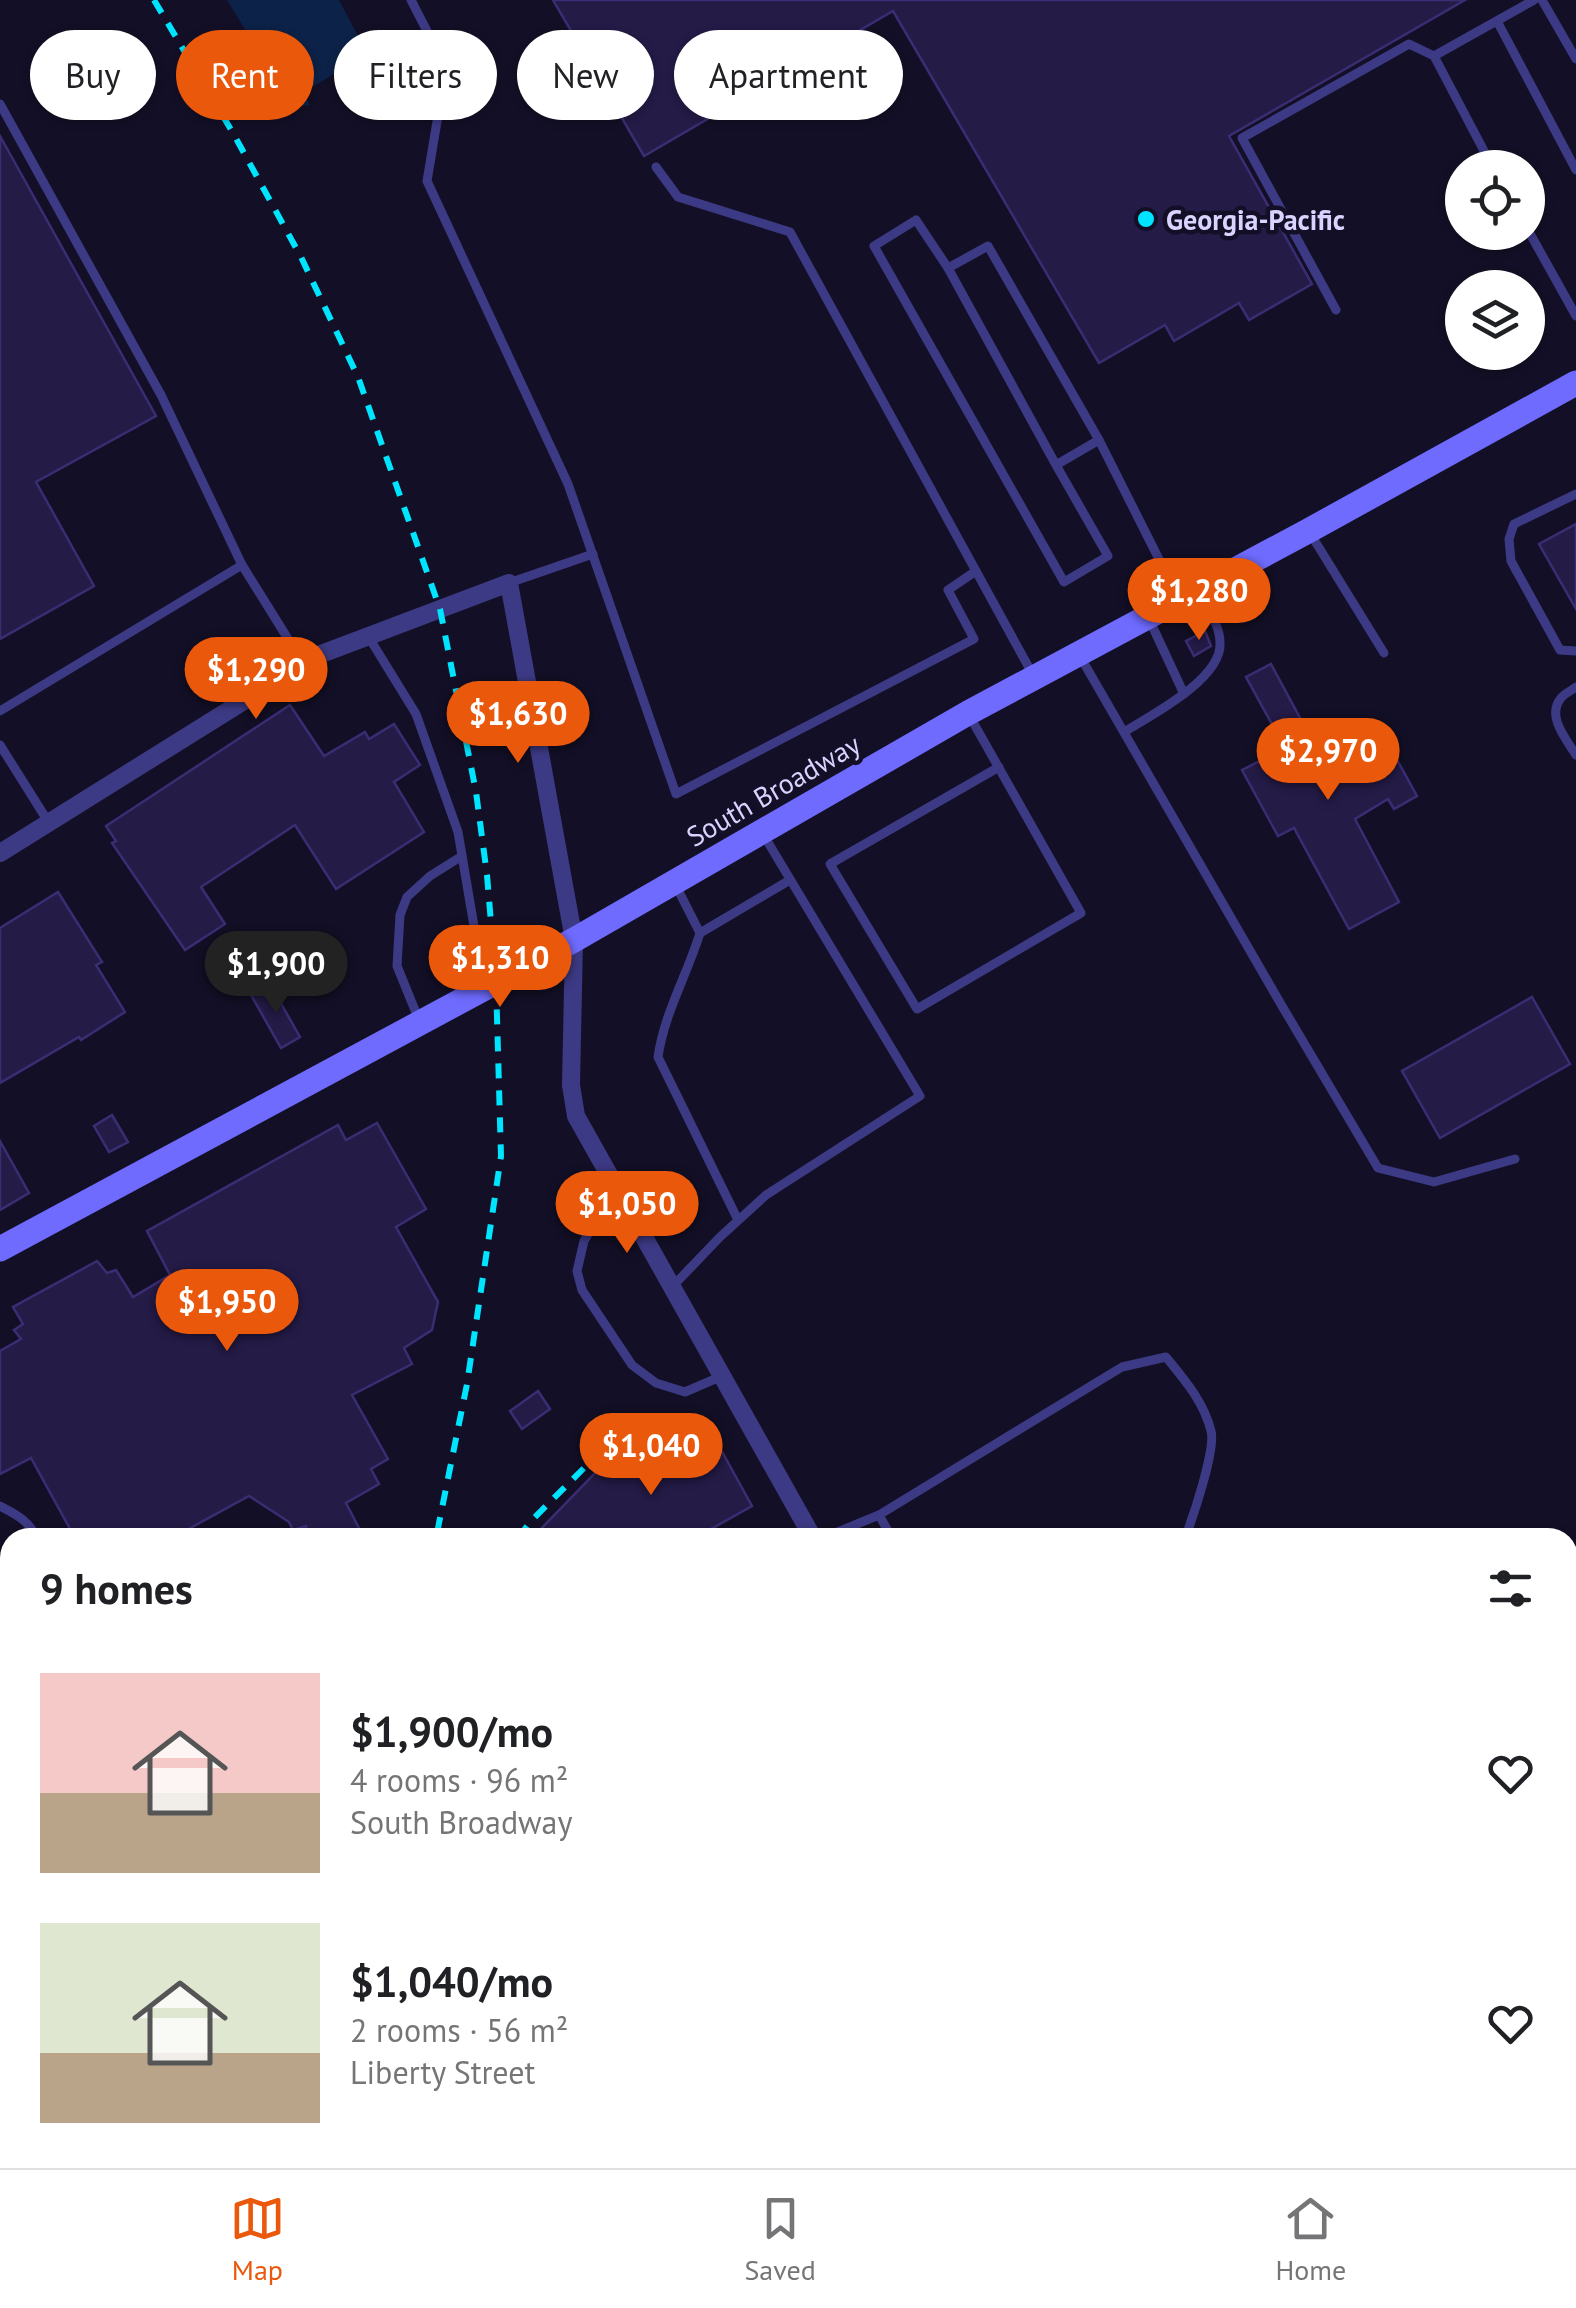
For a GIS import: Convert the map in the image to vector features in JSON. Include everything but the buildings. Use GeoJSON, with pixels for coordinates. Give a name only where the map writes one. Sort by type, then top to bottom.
{"type":"FeatureCollection","features":[{"type":"Feature","properties":{"kind":"street","name":"South Broadway"},"geometry":{"type":"LineString","coordinates":[[0,1250],[574,940],[968,713],[1576,383]]}},
{"type":"Feature","properties":{"kind":"street"},"geometry":{"type":"LineString","coordinates":[[0,853],[316,656],[509,583],[574,940],[570,1085],[576,1116],[807,1528]]}},
{"type":"Feature","properties":{"kind":"lane"},"geometry":{"type":"LineString","coordinates":[[411,0],[446,68],[427,182],[568,484],[676,794],[974,639],[948,590],[976,571]]}},
{"type":"Feature","properties":{"kind":"lane"},"geometry":{"type":"LineString","coordinates":[[1434,56],[1534,0]]}},
{"type":"Feature","properties":{"kind":"lane"},"geometry":{"type":"LineString","coordinates":[[1542,0],[1576,60]]}},
{"type":"Feature","properties":{"kind":"lane"},"geometry":{"type":"LineString","coordinates":[[1497,22],[1576,170]]}},
{"type":"Feature","properties":{"kind":"lane"},"geometry":{"type":"LineString","coordinates":[[1336,310],[1242,138],[1409,44],[1434,56],[1484,150]]}},
{"type":"Feature","properties":{"kind":"lane"},"geometry":{"type":"LineString","coordinates":[[0,104],[161,396],[242,566],[304,664]]}},
{"type":"Feature","properties":{"kind":"lane"},"geometry":{"type":"LineString","coordinates":[[656,167],[678,197],[790,232],[1034,677]]}},
{"type":"Feature","properties":{"kind":"lane"},"geometry":{"type":"LineString","coordinates":[[916,220],[948,268],[1056,465],[1108,556],[1064,582],[874,246],[916,220]]}},
{"type":"Feature","properties":{"kind":"lane"},"geometry":{"type":"LineString","coordinates":[[948,268],[988,246],[1189,594],[1217,627],[1221,647],[1213,665],[1193,688],[1124,732]]}},
{"type":"Feature","properties":{"kind":"lane"},"geometry":{"type":"LineString","coordinates":[[1539,250],[1576,316]]}},
{"type":"Feature","properties":{"kind":"lane"},"geometry":{"type":"LineString","coordinates":[[1056,465],[1100,440]]}},
{"type":"Feature","properties":{"kind":"lane"},"geometry":{"type":"LineString","coordinates":[[1576,494],[1514,524],[1509,539],[1511,561],[1560,650],[1576,651]]}},
{"type":"Feature","properties":{"kind":"lane"},"geometry":{"type":"LineString","coordinates":[[1308,531],[1384,653]]}},
{"type":"Feature","properties":{"kind":"lane"},"geometry":{"type":"LineString","coordinates":[[509,583],[593,554]]}},
{"type":"Feature","properties":{"kind":"lane"},"geometry":{"type":"LineString","coordinates":[[0,710],[242,566]]}},
{"type":"Feature","properties":{"kind":"lane"},"geometry":{"type":"LineString","coordinates":[[1148,616],[1184,694]]}},
{"type":"Feature","properties":{"kind":"lane"},"geometry":{"type":"LineString","coordinates":[[368,636],[416,714],[458,832],[485,987]]}},
{"type":"Feature","properties":{"kind":"lane"},"geometry":{"type":"LineString","coordinates":[[1078,653],[1378,1168],[1434,1182],[1515,1159]]}},
{"type":"Feature","properties":{"kind":"lane"},"geometry":{"type":"LineString","coordinates":[[1576,687],[1560,699],[1556,713],[1558,726],[1576,755]]}},
{"type":"Feature","properties":{"kind":"lane"},"geometry":{"type":"LineString","coordinates":[[968,713],[1082,913],[917,1009],[830,864],[999,768]]}},
{"type":"Feature","properties":{"kind":"lane"},"geometry":{"type":"LineString","coordinates":[[0,745],[48,823]]}},
{"type":"Feature","properties":{"kind":"lane"},"geometry":{"type":"LineString","coordinates":[[672,1287],[766,1195],[920,1096],[761,831]]}},
{"type":"Feature","properties":{"kind":"lane"},"geometry":{"type":"LineString","coordinates":[[420,1023],[397,966],[400,914],[407,897],[430,876],[462,856]]}},
{"type":"Feature","properties":{"kind":"lane"},"geometry":{"type":"LineString","coordinates":[[738,1220],[658,1057],[662,1028],[700,932],[790,880]]}},
{"type":"Feature","properties":{"kind":"lane"},"geometry":{"type":"LineString","coordinates":[[674,882],[700,932]]}},
{"type":"Feature","properties":{"kind":"lane"},"geometry":{"type":"LineString","coordinates":[[618,1192],[584,1241],[577,1271],[582,1290],[632,1365],[656,1382],[685,1392],[722,1376]]}},
{"type":"Feature","properties":{"kind":"lane"},"geometry":{"type":"LineString","coordinates":[[847,1528],[879,1515],[1122,1367],[1166,1356],[1193,1390],[1213,1434],[1189,1528]]}},
{"type":"Feature","properties":{"kind":"lane"},"geometry":{"type":"LineString","coordinates":[[0,1506],[32,1528]]}},
{"type":"Feature","properties":{"kind":"lane"},"geometry":{"type":"LineString","coordinates":[[879,1515],[886,1528]]}},
{"type":"Feature","properties":{"kind":"water"},"geometry":{"type":"Polygon","coordinates":[[[227,0],[339,0],[355,30],[334,30],[334,74],[314,86],[314,30],[245,30],[227,0]]]}},
{"type":"Feature","properties":{"kind":"railway"},"geometry":{"type":"LineString","coordinates":[[154,0],[301,257],[358,377],[440,609],[476,792],[496,982],[501,1156],[467,1384],[438,1528]]}},
{"type":"Feature","properties":{"kind":"railway"},"geometry":{"type":"LineString","coordinates":[[526,1528],[607,1445]]}},
{"type":"Feature","properties":{"kind":"place","name":"Georgia-Pacific"},"geometry":{"type":"Point","coordinates":[1146,219]}}]}
